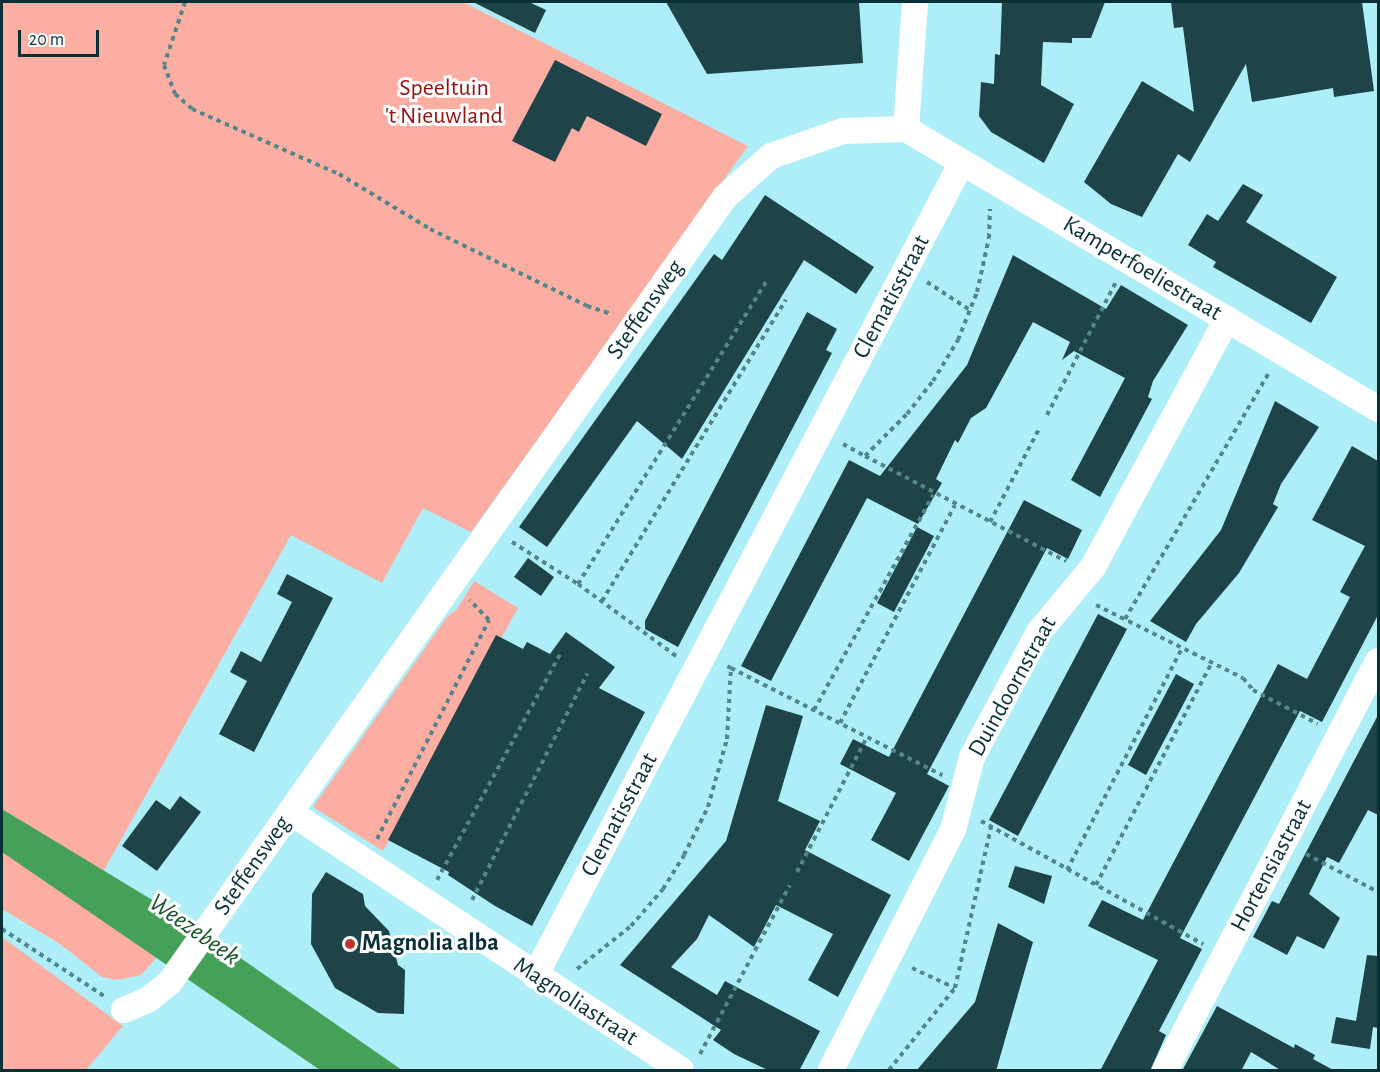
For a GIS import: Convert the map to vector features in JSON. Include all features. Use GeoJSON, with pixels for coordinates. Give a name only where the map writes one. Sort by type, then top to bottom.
{"type":"FeatureCollection","features":[{"type":"Feature","properties":{"kind":"street"},"geometry":{"type":"LineString","coordinates":[[906,129],[915,2]]}},
{"type":"Feature","properties":{"kind":"street","name":"Steffensweg"},"geometry":{"type":"LineString","coordinates":[[124,1010],[148,1000],[170,982],[725,198],[771,156],[843,131],[906,129]]}},
{"type":"Feature","properties":{"kind":"street","name":"Kamperfoeliestraat"},"geometry":{"type":"LineString","coordinates":[[906,129],[1378,409]]}},
{"type":"Feature","properties":{"kind":"street","name":"Clematisstraat"},"geometry":{"type":"LineString","coordinates":[[544,982],[700,663],[962,162]]}},
{"type":"Feature","properties":{"kind":"street","name":"Duindoornstraat"},"geometry":{"type":"LineString","coordinates":[[831,1071],[953,830],[972,757],[1039,632],[1088,573],[1227,319]]}},
{"type":"Feature","properties":{"kind":"street","name":"Hortensiastraat"},"geometry":{"type":"LineString","coordinates":[[1165,1071],[1378,661]]}},
{"type":"Feature","properties":{"kind":"street","name":"Magnoliastraat"},"geometry":{"type":"LineString","coordinates":[[290,812],[544,982],[689,1065]]}},
{"type":"Feature","properties":{"kind":"path"},"geometry":{"type":"LineString","coordinates":[[185,2],[164,65],[175,94],[192,109],[339,174],[430,230],[586,306],[638,322]]}},
{"type":"Feature","properties":{"kind":"path"},"geometry":{"type":"LineString","coordinates":[[865,456],[907,414],[933,381],[958,340],[970,310],[989,238],[991,179]]}},
{"type":"Feature","properties":{"kind":"path"},"geometry":{"type":"LineString","coordinates":[[1047,415],[1127,260]]}},
{"type":"Feature","properties":{"kind":"path"},"geometry":{"type":"LineString","coordinates":[[906,269],[970,310]]}},
{"type":"Feature","properties":{"kind":"path"},"geometry":{"type":"LineString","coordinates":[[578,584],[766,282]]}},
{"type":"Feature","properties":{"kind":"path"},"geometry":{"type":"LineString","coordinates":[[603,602],[786,300]]}},
{"type":"Feature","properties":{"kind":"path"},"geometry":{"type":"LineString","coordinates":[[1125,619],[1281,351]]}},
{"type":"Feature","properties":{"kind":"path"},"geometry":{"type":"LineString","coordinates":[[990,522],[1039,429]]}},
{"type":"Feature","properties":{"kind":"path"},"geometry":{"type":"LineString","coordinates":[[821,431],[933,495],[1088,573]]}},
{"type":"Feature","properties":{"kind":"path"},"geometry":{"type":"LineString","coordinates":[[814,710],[933,495]]}},
{"type":"Feature","properties":{"kind":"path"},"geometry":{"type":"LineString","coordinates":[[840,723],[955,505]]}},
{"type":"Feature","properties":{"kind":"path"},"geometry":{"type":"LineString","coordinates":[[491,529],[700,663],[731,668],[867,737],[963,798],[991,827],[1224,956]]}},
{"type":"Feature","properties":{"kind":"path"},"geometry":{"type":"LineString","coordinates":[[365,861],[489,620],[451,586]]}},
{"type":"Feature","properties":{"kind":"path"},"geometry":{"type":"LineString","coordinates":[[1071,593],[1244,678],[1253,690],[1340,736]]}},
{"type":"Feature","properties":{"kind":"path"},"geometry":{"type":"LineString","coordinates":[[1067,870],[1182,648]]}},
{"type":"Feature","properties":{"kind":"path"},"geometry":{"type":"LineString","coordinates":[[425,901],[560,654]]}},
{"type":"Feature","properties":{"kind":"path"},"geometry":{"type":"LineString","coordinates":[[1096,885],[1212,662]]}},
{"type":"Feature","properties":{"kind":"path"},"geometry":{"type":"LineString","coordinates":[[544,982],[631,926],[663,889],[684,855],[708,807],[727,739],[731,668]]}},
{"type":"Feature","properties":{"kind":"path"},"geometry":{"type":"LineString","coordinates":[[460,924],[587,674]]}},
{"type":"Feature","properties":{"kind":"path"},"geometry":{"type":"LineString","coordinates":[[797,872],[867,737]]}},
{"type":"Feature","properties":{"kind":"path"},"geometry":{"type":"LineString","coordinates":[[889,1071],[955,988],[991,827]]}},
{"type":"Feature","properties":{"kind":"path"},"geometry":{"type":"LineString","coordinates":[[1284,842],[1378,892]]}},
{"type":"Feature","properties":{"kind":"path"},"geometry":{"type":"LineString","coordinates":[[689,1065],[790,885]]}},
{"type":"Feature","properties":{"kind":"path"},"geometry":{"type":"LineString","coordinates":[[2,929],[124,1010]]}},
{"type":"Feature","properties":{"kind":"path"},"geometry":{"type":"LineString","coordinates":[[888,957],[955,988]]}},
{"type":"Feature","properties":{"kind":"green space"},"geometry":{"type":"Polygon","coordinates":[[[2,2],[463,2],[748,146],[471,532],[423,508],[382,583],[291,535],[103,872],[2,809],[2,2]]]}},
{"type":"Feature","properties":{"kind":"green space"},"geometry":{"type":"Polygon","coordinates":[[[474,581],[518,608],[383,851],[313,807],[447,617],[457,609],[474,581]]]}},
{"type":"Feature","properties":{"kind":"green space"},"geometry":{"type":"Polygon","coordinates":[[[2,852],[35,872],[157,957],[141,975],[117,980],[102,977],[60,944],[2,909],[2,852]]]}},
{"type":"Feature","properties":{"kind":"green space"},"geometry":{"type":"Polygon","coordinates":[[[2,937],[123,1026],[86,1070],[2,1070],[2,937]]]}},
{"type":"Feature","properties":{"kind":"water","name":"Weezebeek"},"geometry":{"type":"Polygon","coordinates":[[[2,809],[187,921],[402,1070],[320,1070],[2,852],[2,809]]]}},
{"type":"Feature","properties":{"kind":"building"},"geometry":{"type":"Polygon","coordinates":[[[473,2],[529,2],[546,10],[535,33],[473,2]]]}},
{"type":"Feature","properties":{"kind":"building"},"geometry":{"type":"Polygon","coordinates":[[[666,2],[859,2],[863,63],[707,74],[666,2]]]}},
{"type":"Feature","properties":{"kind":"building"},"geometry":{"type":"Polygon","coordinates":[[[1002,2],[1105,2],[1091,38],[1072,38],[1072,43],[1043,42],[1041,85],[1074,104],[1044,163],[991,132],[979,116],[981,82],[994,84],[995,54],[1000,55],[1002,2]]]}},
{"type":"Feature","properties":{"kind":"building"},"geometry":{"type":"Polygon","coordinates":[[[1171,2],[1362,2],[1374,91],[1334,97],[1333,88],[1252,102],[1246,64],[1190,162],[1178,154],[1142,217],[1111,204],[1084,182],[1142,81],[1194,112],[1183,27],[1174,28],[1171,2]]]}},
{"type":"Feature","properties":{"kind":"building","name":"Speeltuin 't Nieuwland"},"geometry":{"type":"Polygon","coordinates":[[[555,60],[662,114],[646,146],[587,116],[579,132],[572,128],[555,162],[512,141],[555,60]]]}},
{"type":"Feature","properties":{"kind":"building"},"geometry":{"type":"Polygon","coordinates":[[[1243,184],[1263,195],[1246,222],[1337,277],[1311,323],[1213,267],[1216,262],[1188,245],[1207,214],[1218,221],[1243,184]]]}},
{"type":"Feature","properties":{"kind":"building"},"geometry":{"type":"Polygon","coordinates":[[[765,195],[874,267],[856,294],[804,260],[682,459],[637,421],[547,547],[519,527],[714,254],[722,260],[765,195]]]}},
{"type":"Feature","properties":{"kind":"building"},"geometry":{"type":"Polygon","coordinates":[[[1013,255],[1106,309],[1121,285],[1188,325],[1153,381],[1148,397],[1152,399],[1100,497],[1071,480],[1125,378],[1074,351],[1062,360],[1070,342],[1033,322],[986,408],[971,418],[958,443],[955,440],[936,479],[942,483],[918,524],[867,498],[771,681],[741,666],[849,460],[880,476],[967,365],[1013,255]]]}},
{"type":"Feature","properties":{"kind":"building"},"geometry":{"type":"Polygon","coordinates":[[[807,312],[837,329],[826,350],[832,353],[678,647],[645,629],[645,621],[807,312]]]}},
{"type":"Feature","properties":{"kind":"building"},"geometry":{"type":"Polygon","coordinates":[[[1275,401],[1319,427],[1281,484],[1273,504],[1278,507],[1239,573],[1196,624],[1186,642],[1150,621],[1221,530],[1275,401]]]}},
{"type":"Feature","properties":{"kind":"building"},"geometry":{"type":"Polygon","coordinates":[[[1352,446],[1378,461],[1378,615],[1322,722],[1300,711],[1180,938],[1202,949],[1159,1031],[1166,1035],[1150,1071],[1100,1071],[1158,960],[1088,926],[1102,900],[1143,920],[1278,664],[1307,679],[1350,597],[1340,592],[1365,546],[1312,520],[1352,446]]]}},
{"type":"Feature","properties":{"kind":"building"},"geometry":{"type":"Polygon","coordinates":[[[1024,500],[1082,530],[1068,559],[1047,548],[927,774],[949,786],[909,861],[871,840],[896,793],[840,764],[853,739],[889,757],[1024,500]]]}},
{"type":"Feature","properties":{"kind":"building"},"geometry":{"type":"Polygon","coordinates":[[[917,527],[934,536],[894,612],[877,603],[917,527]]]}},
{"type":"Feature","properties":{"kind":"building"},"geometry":{"type":"Polygon","coordinates":[[[528,558],[554,577],[541,596],[514,577],[528,558]]]}},
{"type":"Feature","properties":{"kind":"building"},"geometry":{"type":"Polygon","coordinates":[[[287,574],[333,598],[254,752],[219,734],[247,681],[230,672],[241,651],[261,662],[292,602],[277,594],[287,574]]]}},
{"type":"Feature","properties":{"kind":"building"},"geometry":{"type":"Polygon","coordinates":[[[1098,614],[1127,629],[1018,836],[989,820],[1098,614]]]}},
{"type":"Feature","properties":{"kind":"building"},"geometry":{"type":"Polygon","coordinates":[[[566,632],[615,667],[599,688],[645,712],[532,926],[495,906],[448,875],[449,872],[388,840],[496,635],[523,649],[527,642],[550,654],[566,632]]]}},
{"type":"Feature","properties":{"kind":"building"},"geometry":{"type":"Polygon","coordinates":[[[1176,674],[1194,684],[1146,775],[1128,765],[1176,674]]]}},
{"type":"Feature","properties":{"kind":"building"},"geometry":{"type":"Polygon","coordinates":[[[766,705],[803,716],[778,801],[820,821],[805,850],[891,895],[838,997],[808,980],[833,934],[776,905],[754,947],[709,915],[697,939],[671,967],[717,995],[725,981],[820,1031],[799,1071],[770,1071],[734,1054],[713,1040],[721,1030],[620,965],[726,841],[766,705]]]}},
{"type":"Feature","properties":{"kind":"building"},"geometry":{"type":"Polygon","coordinates":[[[1378,715],[1378,815],[1368,810],[1339,863],[1327,857],[1309,894],[1340,918],[1324,949],[1297,936],[1287,955],[1253,937],[1272,901],[1279,904],[1378,715]]]}},
{"type":"Feature","properties":{"kind":"building"},"geometry":{"type":"Polygon","coordinates":[[[180,796],[201,812],[157,871],[122,846],[156,800],[170,810],[180,796]]]}},
{"type":"Feature","properties":{"kind":"building"},"geometry":{"type":"Polygon","coordinates":[[[1015,866],[1052,876],[1044,904],[1008,887],[1015,866]]]}},
{"type":"Feature","properties":{"kind":"building","name":"Magnolia alba"},"geometry":{"type":"Polygon","coordinates":[[[326,872],[363,894],[365,906],[389,931],[398,965],[405,970],[404,1014],[378,1013],[335,988],[311,944],[312,894],[326,872]]]}},
{"type":"Feature","properties":{"kind":"building"},"geometry":{"type":"Polygon","coordinates":[[[998,923],[1033,942],[996,1071],[916,1071],[975,1002],[998,923]]]}},
{"type":"Feature","properties":{"kind":"building"},"geometry":{"type":"Polygon","coordinates":[[[1367,955],[1378,956],[1378,1028],[1373,1027],[1370,1049],[1331,1043],[1336,1017],[1356,1021],[1367,955]]]}},
{"type":"Feature","properties":{"kind":"building"},"geometry":{"type":"Polygon","coordinates":[[[1217,1006],[1294,1048],[1295,1044],[1315,1055],[1313,1059],[1335,1071],[1282,1071],[1251,1052],[1241,1071],[1182,1071],[1217,1006]]]}},
{"type":"Feature","properties":{"kind":"place","name":"Magnolia alba"},"geometry":{"type":"Point","coordinates":[350,944]}}]}
